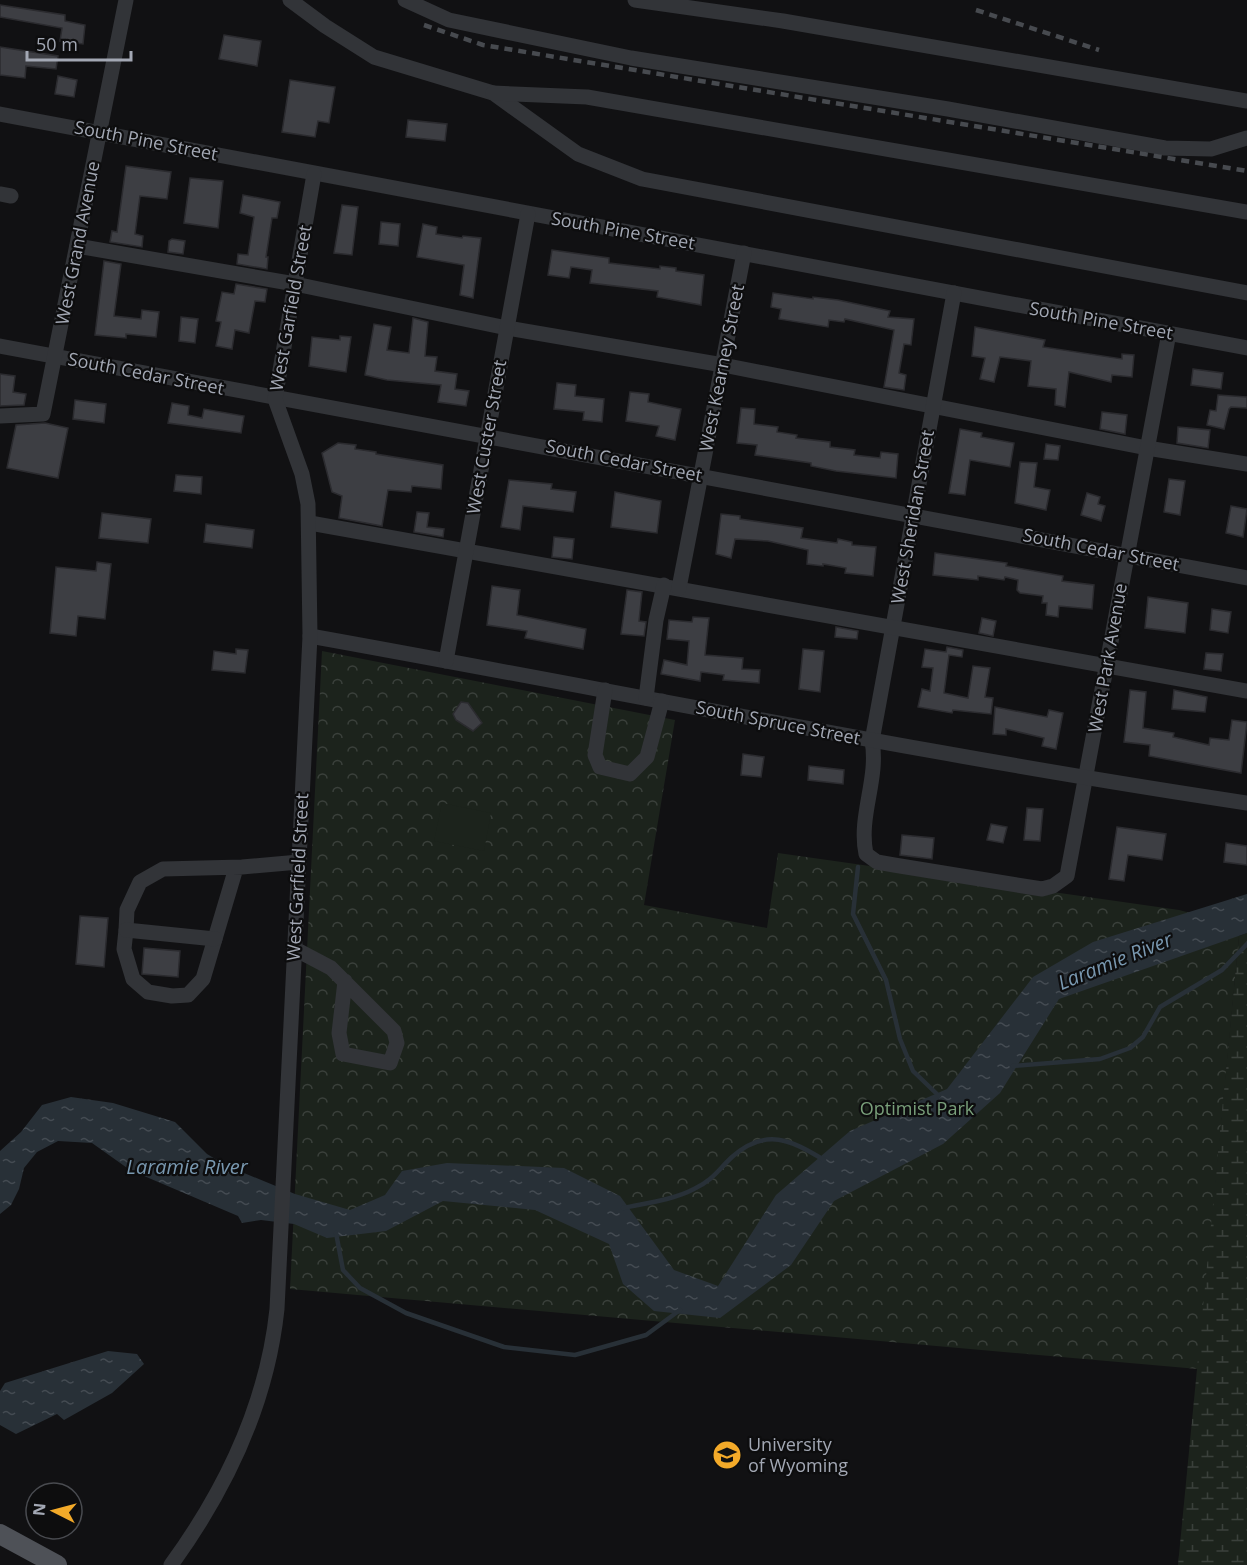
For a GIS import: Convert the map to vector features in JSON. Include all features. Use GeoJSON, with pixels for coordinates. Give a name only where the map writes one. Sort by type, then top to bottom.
{"type":"FeatureCollection","features":[{"type":"Feature","properties":{"kind":"main road"},"geometry":{"type":"LineString","coordinates":[[0,1533],[57,1565]]}},
{"type":"Feature","properties":{"kind":"street","name":"West Grand Avenue"},"geometry":{"type":"LineString","coordinates":[[0,416],[43,414],[124,0]]}},
{"type":"Feature","properties":{"kind":"street"},"geometry":{"type":"LineString","coordinates":[[290,0],[374,57],[493,93],[587,98],[1247,212]]}},
{"type":"Feature","properties":{"kind":"street"},"geometry":{"type":"LineString","coordinates":[[405,0],[449,20],[631,58],[948,109],[1165,148],[1211,149],[1247,138]]}},
{"type":"Feature","properties":{"kind":"street"},"geometry":{"type":"LineString","coordinates":[[636,0],[783,21],[1247,101]]}},
{"type":"Feature","properties":{"kind":"street"},"geometry":{"type":"LineString","coordinates":[[493,93],[578,154],[642,180],[1247,293]]}},
{"type":"Feature","properties":{"kind":"street","name":"South Pine Street"},"geometry":{"type":"LineString","coordinates":[[0,114],[1247,348]]}},
{"type":"Feature","properties":{"kind":"street","name":"West Garfield Street"},"geometry":{"type":"LineString","coordinates":[[171,1565],[206,1515],[243,1444],[271,1352],[277,1309],[310,636],[310,523],[302,474],[274,399],[314,174]]}},
{"type":"Feature","properties":{"kind":"street","name":"West Custer Street"},"geometry":{"type":"LineString","coordinates":[[446,661],[528,214]]}},
{"type":"Feature","properties":{"kind":"street"},"geometry":{"type":"LineString","coordinates":[[77,246],[295,284],[507,328],[723,365],[1147,448],[1247,464]]}},
{"type":"Feature","properties":{"kind":"street","name":"West Kearney Street"},"geometry":{"type":"LineString","coordinates":[[646,698],[672,587],[702,477],[744,253]]}},
{"type":"Feature","properties":{"kind":"street","name":"West Sheridan Street"},"geometry":{"type":"LineString","coordinates":[[954,293],[872,741],[875,761],[863,839],[866,854],[877,862],[1042,889],[1053,886],[1067,876]]}},
{"type":"Feature","properties":{"kind":"street","name":"West Park Avenue"},"geometry":{"type":"LineString","coordinates":[[1067,876],[1169,333]]}},
{"type":"Feature","properties":{"kind":"street","name":"South Cedar Street"},"geometry":{"type":"LineString","coordinates":[[0,346],[274,399],[487,435],[1247,578]]}},
{"type":"Feature","properties":{"kind":"street"},"geometry":{"type":"LineString","coordinates":[[310,523],[1247,691]]}},
{"type":"Feature","properties":{"kind":"street","name":"South Spruce Street"},"geometry":{"type":"LineString","coordinates":[[310,636],[872,741],[1086,779],[1247,803]]}},
{"type":"Feature","properties":{"kind":"street"},"geometry":{"type":"LineString","coordinates":[[604,690],[595,755],[600,767],[630,774],[647,757],[662,701]]}},
{"type":"Feature","properties":{"kind":"street"},"geometry":{"type":"LineString","coordinates":[[236,868],[203,978],[188,995],[172,996],[148,992],[132,979],[124,949],[128,910],[140,882],[163,869],[236,868],[299,862]]}},
{"type":"Feature","properties":{"kind":"street"},"geometry":{"type":"LineString","coordinates":[[126,930],[214,939]]}},
{"type":"Feature","properties":{"kind":"street"},"geometry":{"type":"LineString","coordinates":[[295,948],[323,962],[345,981],[394,1031],[397,1043],[390,1063],[343,1054],[339,1033],[345,981]]}},
{"type":"Feature","properties":{"kind":"green space","name":"Optimist Park"},"geometry":{"type":"Polygon","coordinates":[[[322,651],[675,720],[644,905],[767,928],[778,853],[1179,910],[1240,926],[1198,1369],[290,1289],[322,651]]]}},
{"type":"Feature","properties":{"kind":"green space"},"geometry":{"type":"Polygon","coordinates":[[[442,803],[491,813],[484,851],[434,841],[442,803]]]}},
{"type":"Feature","properties":{"kind":"green space"},"geometry":{"type":"Polygon","coordinates":[[[1247,933],[1247,1565],[1178,1565],[1239,936],[1247,933]]]}},
{"type":"Feature","properties":{"kind":"water","name":"Laramie River"},"geometry":{"type":"Polygon","coordinates":[[[1247,894],[1247,933],[1059,999],[1000,1093],[943,1144],[834,1201],[791,1265],[720,1318],[654,1311],[623,1284],[609,1244],[535,1210],[443,1201],[386,1231],[327,1238],[294,1224],[261,1220],[242,1223],[238,1216],[130,1170],[92,1143],[58,1141],[37,1152],[24,1168],[19,1189],[11,1205],[0,1214],[0,1151],[21,1132],[42,1105],[71,1097],[113,1103],[175,1122],[207,1154],[227,1166],[295,1194],[350,1210],[385,1195],[402,1171],[447,1163],[564,1168],[620,1196],[674,1270],[718,1286],[776,1195],[850,1131],[947,1089],[1033,977],[1093,942],[1247,894]]]}},
{"type":"Feature","properties":{"kind":"water"},"geometry":{"type":"Polygon","coordinates":[[[108,1351],[137,1354],[144,1364],[112,1393],[64,1420],[57,1414],[16,1434],[0,1425],[0,1391],[5,1383],[108,1351]]]}},
{"type":"Feature","properties":{"kind":"building"},"geometry":{"type":"Polygon","coordinates":[[[0,5],[65,15],[65,21],[85,25],[83,44],[60,41],[62,28],[0,17],[0,5]]]}},
{"type":"Feature","properties":{"kind":"building"},"geometry":{"type":"Polygon","coordinates":[[[224,35],[261,41],[257,66],[219,59],[224,35]]]}},
{"type":"Feature","properties":{"kind":"building"},"geometry":{"type":"Polygon","coordinates":[[[0,47],[58,56],[56,69],[26,66],[25,78],[0,75],[0,47]]]}},
{"type":"Feature","properties":{"kind":"building"},"geometry":{"type":"Polygon","coordinates":[[[58,76],[77,80],[74,97],[55,94],[58,76]]]}},
{"type":"Feature","properties":{"kind":"building"},"geometry":{"type":"Polygon","coordinates":[[[290,80],[335,87],[329,123],[318,121],[315,137],[282,132],[290,80]]]}},
{"type":"Feature","properties":{"kind":"building"},"geometry":{"type":"Polygon","coordinates":[[[408,120],[447,124],[445,141],[406,137],[408,120]]]}},
{"type":"Feature","properties":{"kind":"building"},"geometry":{"type":"Polygon","coordinates":[[[126,166],[171,172],[167,199],[140,196],[135,234],[143,236],[142,247],[110,242],[112,231],[117,232],[126,166]]]}},
{"type":"Feature","properties":{"kind":"building"},"geometry":{"type":"Polygon","coordinates":[[[190,178],[223,181],[218,228],[184,223],[190,178]]]}},
{"type":"Feature","properties":{"kind":"building"},"geometry":{"type":"Polygon","coordinates":[[[243,195],[280,202],[277,218],[272,218],[266,257],[268,257],[267,269],[237,264],[238,254],[248,255],[254,217],[240,213],[243,195]]]}},
{"type":"Feature","properties":{"kind":"building"},"geometry":{"type":"Polygon","coordinates":[[[342,205],[358,207],[352,255],[334,253],[342,205]]]}},
{"type":"Feature","properties":{"kind":"building"},"geometry":{"type":"Polygon","coordinates":[[[381,222],[400,224],[398,246],[379,244],[381,222]]]}},
{"type":"Feature","properties":{"kind":"building"},"geometry":{"type":"Polygon","coordinates":[[[423,224],[437,227],[436,234],[481,238],[473,298],[460,295],[464,265],[417,257],[423,224]]]}},
{"type":"Feature","properties":{"kind":"building"},"geometry":{"type":"Polygon","coordinates":[[[172,239],[185,241],[183,254],[168,252],[169,241],[172,239]]]}},
{"type":"Feature","properties":{"kind":"building"},"geometry":{"type":"Polygon","coordinates":[[[552,250],[609,258],[609,263],[660,269],[660,266],[676,268],[676,271],[704,275],[701,305],[657,297],[658,291],[590,283],[592,270],[571,267],[569,278],[548,275],[552,250]]]}},
{"type":"Feature","properties":{"kind":"building"},"geometry":{"type":"Polygon","coordinates":[[[104,261],[121,264],[114,316],[141,319],[142,310],[159,312],[156,337],[126,334],[126,338],[95,335],[104,261]]]}},
{"type":"Feature","properties":{"kind":"building"},"geometry":{"type":"Polygon","coordinates":[[[236,284],[267,289],[265,302],[255,301],[249,333],[235,330],[232,349],[216,346],[221,322],[216,321],[222,292],[234,294],[236,284]]]}},
{"type":"Feature","properties":{"kind":"building"},"geometry":{"type":"Polygon","coordinates":[[[773,293],[838,300],[890,311],[888,317],[914,319],[911,345],[904,344],[899,373],[906,375],[904,390],[884,387],[894,330],[845,319],[844,322],[829,320],[828,327],[779,319],[781,309],[771,307],[773,293]]]}},
{"type":"Feature","properties":{"kind":"building"},"geometry":{"type":"Polygon","coordinates":[[[181,317],[198,319],[195,343],[179,341],[181,317]]]}},
{"type":"Feature","properties":{"kind":"building"},"geometry":{"type":"Polygon","coordinates":[[[413,318],[428,322],[425,356],[437,357],[435,371],[457,374],[455,389],[469,391],[466,406],[438,402],[441,385],[387,380],[365,375],[374,324],[391,327],[387,350],[409,353],[413,318]]]}},
{"type":"Feature","properties":{"kind":"building"},"geometry":{"type":"Polygon","coordinates":[[[975,327],[1045,340],[1043,347],[1122,359],[1122,354],[1134,355],[1132,377],[1112,375],[1111,382],[1069,372],[1065,407],[1055,405],[1056,389],[1028,386],[1031,361],[1000,357],[994,382],[980,379],[985,358],[972,356],[975,327]]]}},
{"type":"Feature","properties":{"kind":"building"},"geometry":{"type":"Polygon","coordinates":[[[340,336],[351,337],[346,372],[309,366],[312,337],[340,340],[340,336]]]}},
{"type":"Feature","properties":{"kind":"building"},"geometry":{"type":"Polygon","coordinates":[[[1193,369],[1223,373],[1221,389],[1191,385],[1193,369]]]}},
{"type":"Feature","properties":{"kind":"building"},"geometry":{"type":"Polygon","coordinates":[[[0,374],[15,376],[13,392],[26,394],[24,405],[0,406],[0,374]]]}},
{"type":"Feature","properties":{"kind":"building"},"geometry":{"type":"Polygon","coordinates":[[[557,383],[576,385],[575,396],[604,399],[602,422],[583,420],[584,412],[554,409],[557,383]]]}},
{"type":"Feature","properties":{"kind":"building"},"geometry":{"type":"Polygon","coordinates":[[[630,392],[649,394],[648,402],[681,409],[675,440],[656,436],[659,426],[626,421],[630,392]]]}},
{"type":"Feature","properties":{"kind":"building"},"geometry":{"type":"Polygon","coordinates":[[[1218,395],[1247,397],[1247,408],[1231,407],[1229,409],[1224,429],[1207,425],[1210,410],[1216,411],[1218,395]]]}},
{"type":"Feature","properties":{"kind":"building"},"geometry":{"type":"Polygon","coordinates":[[[75,400],[106,404],[104,423],[73,419],[75,400]]]}},
{"type":"Feature","properties":{"kind":"building"},"geometry":{"type":"Polygon","coordinates":[[[172,403],[189,406],[188,415],[202,418],[204,409],[244,416],[241,433],[168,423],[172,403]]]}},
{"type":"Feature","properties":{"kind":"building"},"geometry":{"type":"Polygon","coordinates":[[[741,408],[755,409],[754,424],[778,427],[777,432],[797,435],[796,438],[830,442],[830,447],[855,450],[854,455],[880,458],[881,452],[898,454],[896,478],[836,471],[811,466],[811,463],[755,455],[757,445],[737,443],[741,408]]]}},
{"type":"Feature","properties":{"kind":"building"},"geometry":{"type":"Polygon","coordinates":[[[1102,412],[1127,415],[1125,434],[1100,429],[1102,412]]]}},
{"type":"Feature","properties":{"kind":"building"},"geometry":{"type":"Polygon","coordinates":[[[45,423],[68,428],[58,478],[7,468],[16,425],[45,423]]]}},
{"type":"Feature","properties":{"kind":"building"},"geometry":{"type":"Polygon","coordinates":[[[1178,427],[1210,430],[1208,448],[1177,443],[1178,427]]]}},
{"type":"Feature","properties":{"kind":"building"},"geometry":{"type":"Polygon","coordinates":[[[960,429],[982,433],[981,437],[1014,443],[1010,467],[970,460],[965,495],[949,493],[960,429]]]}},
{"type":"Feature","properties":{"kind":"building"},"geometry":{"type":"Polygon","coordinates":[[[338,443],[356,445],[355,449],[376,452],[376,454],[443,465],[441,489],[412,486],[411,492],[388,490],[382,526],[339,518],[342,496],[332,492],[322,453],[338,443]]]}},
{"type":"Feature","properties":{"kind":"building"},"geometry":{"type":"Polygon","coordinates":[[[1046,444],[1060,446],[1058,460],[1044,459],[1046,444]]]}},
{"type":"Feature","properties":{"kind":"building"},"geometry":{"type":"Polygon","coordinates":[[[1020,462],[1037,463],[1034,487],[1050,490],[1046,510],[1015,503],[1020,462]]]}},
{"type":"Feature","properties":{"kind":"building"},"geometry":{"type":"Polygon","coordinates":[[[176,475],[202,477],[201,494],[174,491],[176,475]]]}},
{"type":"Feature","properties":{"kind":"building"},"geometry":{"type":"Polygon","coordinates":[[[1169,479],[1185,481],[1180,515],[1164,512],[1169,479]]]}},
{"type":"Feature","properties":{"kind":"building"},"geometry":{"type":"Polygon","coordinates":[[[509,480],[552,484],[551,489],[576,492],[573,512],[523,506],[520,530],[501,527],[509,480]]]}},
{"type":"Feature","properties":{"kind":"building"},"geometry":{"type":"Polygon","coordinates":[[[615,492],[661,501],[657,533],[611,527],[615,492]]]}},
{"type":"Feature","properties":{"kind":"building"},"geometry":{"type":"Polygon","coordinates":[[[1087,493],[1100,497],[1098,504],[1105,506],[1101,521],[1081,515],[1087,493]]]}},
{"type":"Feature","properties":{"kind":"building"},"geometry":{"type":"Polygon","coordinates":[[[1231,506],[1247,509],[1243,537],[1226,533],[1231,506]]]}},
{"type":"Feature","properties":{"kind":"building"},"geometry":{"type":"Polygon","coordinates":[[[417,512],[429,513],[427,527],[444,529],[443,537],[414,532],[417,512]]]}},
{"type":"Feature","properties":{"kind":"building"},"geometry":{"type":"Polygon","coordinates":[[[102,513],[151,519],[148,543],[99,538],[102,513]]]}},
{"type":"Feature","properties":{"kind":"building"},"geometry":{"type":"Polygon","coordinates":[[[721,514],[803,528],[801,538],[837,543],[838,539],[852,542],[852,545],[876,547],[873,576],[845,573],[846,568],[807,564],[808,550],[768,541],[735,539],[731,558],[716,554],[721,514]]]}},
{"type":"Feature","properties":{"kind":"building"},"geometry":{"type":"Polygon","coordinates":[[[206,524],[254,530],[252,548],[204,542],[206,524]]]}},
{"type":"Feature","properties":{"kind":"building"},"geometry":{"type":"Polygon","coordinates":[[[554,537],[574,539],[572,559],[552,557],[554,537]]]}},
{"type":"Feature","properties":{"kind":"building"},"geometry":{"type":"Polygon","coordinates":[[[935,553],[1007,563],[1006,566],[1063,576],[1062,581],[1094,585],[1092,609],[1059,606],[1058,617],[1046,615],[1047,603],[1042,603],[1043,596],[1020,593],[1017,590],[1018,580],[978,576],[978,580],[933,575],[935,553]]]}},
{"type":"Feature","properties":{"kind":"building"},"geometry":{"type":"Polygon","coordinates":[[[97,562],[111,564],[105,619],[78,616],[76,636],[50,633],[56,567],[96,571],[97,562]]]}},
{"type":"Feature","properties":{"kind":"building"},"geometry":{"type":"Polygon","coordinates":[[[492,586],[520,590],[517,615],[586,629],[583,649],[525,638],[527,631],[487,625],[492,586]]]}},
{"type":"Feature","properties":{"kind":"building"},"geometry":{"type":"Polygon","coordinates":[[[627,590],[642,592],[639,621],[646,622],[644,636],[621,634],[627,590]]]}},
{"type":"Feature","properties":{"kind":"building"},"geometry":{"type":"Polygon","coordinates":[[[1148,597],[1188,603],[1185,633],[1145,628],[1148,597]]]}},
{"type":"Feature","properties":{"kind":"building"},"geometry":{"type":"Polygon","coordinates":[[[1212,609],[1231,612],[1228,633],[1210,630],[1212,609]]]}},
{"type":"Feature","properties":{"kind":"building"},"geometry":{"type":"Polygon","coordinates":[[[693,617],[709,618],[705,655],[743,658],[742,669],[760,670],[759,683],[723,680],[724,675],[701,672],[700,681],[661,674],[664,660],[687,665],[689,641],[667,639],[669,620],[692,622],[693,617]]]}},
{"type":"Feature","properties":{"kind":"building"},"geometry":{"type":"Polygon","coordinates":[[[982,618],[996,621],[993,636],[979,633],[982,618]]]}},
{"type":"Feature","properties":{"kind":"building"},"geometry":{"type":"Polygon","coordinates":[[[836,627],[858,631],[857,639],[835,637],[836,627]]]}},
{"type":"Feature","properties":{"kind":"building"},"geometry":{"type":"Polygon","coordinates":[[[947,647],[963,650],[962,657],[949,655],[944,693],[968,698],[973,666],[990,668],[985,697],[993,698],[991,714],[953,710],[952,713],[918,707],[922,689],[930,691],[933,668],[922,667],[925,649],[946,652],[947,647]]]}},
{"type":"Feature","properties":{"kind":"building"},"geometry":{"type":"Polygon","coordinates":[[[236,649],[248,650],[245,673],[212,670],[214,651],[236,654],[236,649]]]}},
{"type":"Feature","properties":{"kind":"building"},"geometry":{"type":"Polygon","coordinates":[[[803,649],[824,651],[820,692],[799,689],[803,649]]]}},
{"type":"Feature","properties":{"kind":"building"},"geometry":{"type":"Polygon","coordinates":[[[1206,653],[1223,654],[1221,671],[1204,669],[1206,653]]]}},
{"type":"Feature","properties":{"kind":"building"},"geometry":{"type":"Polygon","coordinates":[[[1130,690],[1146,692],[1143,728],[1174,733],[1173,737],[1209,745],[1210,738],[1229,740],[1232,720],[1247,722],[1241,773],[1149,756],[1150,745],[1124,742],[1130,690]]]}},
{"type":"Feature","properties":{"kind":"building"},"geometry":{"type":"Polygon","coordinates":[[[1174,690],[1207,697],[1205,712],[1172,709],[1174,690]]]}},
{"type":"Feature","properties":{"kind":"building"},"geometry":{"type":"Polygon","coordinates":[[[461,702],[468,703],[482,723],[473,731],[456,720],[453,714],[461,702]]]}},
{"type":"Feature","properties":{"kind":"building"},"geometry":{"type":"Polygon","coordinates":[[[995,707],[1047,717],[1049,710],[1063,713],[1056,749],[1042,746],[1044,738],[1006,729],[1006,735],[993,734],[995,707]]]}},
{"type":"Feature","properties":{"kind":"building"},"geometry":{"type":"Polygon","coordinates":[[[743,754],[764,757],[761,777],[741,775],[743,754]]]}},
{"type":"Feature","properties":{"kind":"building"},"geometry":{"type":"Polygon","coordinates":[[[809,766],[844,770],[843,784],[808,780],[809,766]]]}},
{"type":"Feature","properties":{"kind":"building"},"geometry":{"type":"Polygon","coordinates":[[[1027,808],[1043,809],[1040,841],[1024,840],[1027,808]]]}},
{"type":"Feature","properties":{"kind":"building"},"geometry":{"type":"Polygon","coordinates":[[[991,824],[1007,827],[1003,843],[987,840],[991,824]]]}},
{"type":"Feature","properties":{"kind":"building"},"geometry":{"type":"Polygon","coordinates":[[[1117,827],[1166,834],[1162,860],[1128,855],[1124,881],[1109,879],[1117,827]]]}},
{"type":"Feature","properties":{"kind":"building"},"geometry":{"type":"Polygon","coordinates":[[[902,835],[934,838],[932,859],[900,855],[902,835]]]}},
{"type":"Feature","properties":{"kind":"building"},"geometry":{"type":"Polygon","coordinates":[[[1226,843],[1247,846],[1247,865],[1224,862],[1226,843]]]}},
{"type":"Feature","properties":{"kind":"building"},"geometry":{"type":"Polygon","coordinates":[[[80,916],[108,918],[104,967],[76,964],[80,916]]]}},
{"type":"Feature","properties":{"kind":"building"},"geometry":{"type":"Polygon","coordinates":[[[144,948],[180,951],[178,977],[142,974],[144,948]]]}},
{"type":"Feature","properties":{"kind":"waterway"},"geometry":{"type":"LineString","coordinates":[[858,867],[853,914],[886,980],[900,1039],[913,1071],[939,1096]]}},
{"type":"Feature","properties":{"kind":"waterway"},"geometry":{"type":"LineString","coordinates":[[1013,1066],[1100,1059],[1130,1048],[1143,1037],[1160,1007],[1222,970],[1247,944]]}},
{"type":"Feature","properties":{"kind":"waterway"},"geometry":{"type":"LineString","coordinates":[[623,1208],[668,1199],[701,1186],[744,1148],[767,1139],[789,1142],[824,1160]]}},
{"type":"Feature","properties":{"kind":"waterway"},"geometry":{"type":"LineString","coordinates":[[336,1233],[343,1270],[360,1288],[406,1313],[504,1347],[575,1355],[646,1335],[680,1310]]}},
{"type":"Feature","properties":{"kind":"railway"},"geometry":{"type":"LineString","coordinates":[[976,10],[1099,50]]}},
{"type":"Feature","properties":{"kind":"railway"},"geometry":{"type":"LineString","coordinates":[[424,25],[483,45],[1247,171]]}},
{"type":"Feature","properties":{"kind":"place","name":"University of Wyoming"},"geometry":{"type":"Point","coordinates":[727,1455]}}]}
